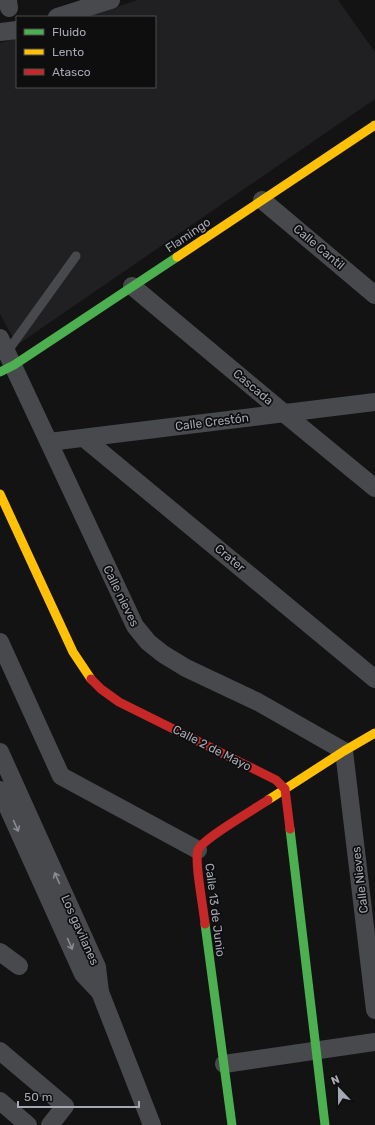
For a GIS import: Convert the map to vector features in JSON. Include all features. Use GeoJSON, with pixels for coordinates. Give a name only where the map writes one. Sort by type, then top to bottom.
{"type":"FeatureCollection","features":[{"type":"Feature","properties":{"kind":"street"},"geometry":{"type":"LineString","coordinates":[[60,16],[111,0]]}},
{"type":"Feature","properties":{"kind":"street"},"geometry":{"type":"LineString","coordinates":[[0,32],[16,30]]}},
{"type":"Feature","properties":{"kind":"street","name":"Flamingo"},"geometry":{"type":"LineString","coordinates":[[5,357],[132,286],[375,125]]}},
{"type":"Feature","properties":{"kind":"street","name":"Calle Cantil"},"geometry":{"type":"LineString","coordinates":[[262,200],[375,295]]}},
{"type":"Feature","properties":{"kind":"street","name":"Cascada"},"geometry":{"type":"LineString","coordinates":[[132,286],[284,414],[375,488]]}},
{"type":"Feature","properties":{"kind":"street","name":"Calle nieves"},"geometry":{"type":"LineString","coordinates":[[5,357],[49,442],[135,626],[148,642],[163,654],[186,668],[258,702],[344,750]]}},
{"type":"Feature","properties":{"kind":"street","name":"Calle Crestón"},"geometry":{"type":"LineString","coordinates":[[49,442],[375,402]]}},
{"type":"Feature","properties":{"kind":"street","name":"Crater"},"geometry":{"type":"LineString","coordinates":[[84,438],[375,679]]}},
{"type":"Feature","properties":{"kind":"street","name":"Calle 2 de Mayo"},"geometry":{"type":"LineString","coordinates":[[0,494],[73,652],[89,677],[101,689],[119,702],[276,780],[285,790]]}},
{"type":"Feature","properties":{"kind":"street"},"geometry":{"type":"LineString","coordinates":[[0,642],[61,776],[198,850]]}},
{"type":"Feature","properties":{"kind":"street","name":"Calle 13 de Junio"},"geometry":{"type":"LineString","coordinates":[[232,1125],[197,861],[198,850],[207,840],[344,750],[375,733]]}},
{"type":"Feature","properties":{"kind":"street","name":"Calle Nieves"},"geometry":{"type":"LineString","coordinates":[[344,750],[375,1003]]}},
{"type":"Feature","properties":{"kind":"street","name":"Los gavilanes"},"geometry":{"type":"LineString","coordinates":[[0,752],[97,967],[100,992]]}},
{"type":"Feature","properties":{"kind":"street","name":"Los gavilanes"},"geometry":{"type":"LineString","coordinates":[[0,790],[83,974],[100,992]]}},
{"type":"Feature","properties":{"kind":"street"},"geometry":{"type":"LineString","coordinates":[[285,790],[326,1125]]}},
{"type":"Feature","properties":{"kind":"street"},"geometry":{"type":"LineString","coordinates":[[0,952],[19,966]]}},
{"type":"Feature","properties":{"kind":"street"},"geometry":{"type":"LineString","coordinates":[[100,992],[152,1125]]}},
{"type":"Feature","properties":{"kind":"street"},"geometry":{"type":"LineString","coordinates":[[224,1064],[375,1042]]}},
{"type":"Feature","properties":{"kind":"street"},"geometry":{"type":"LineString","coordinates":[[0,1051],[59,1118]]}},
{"type":"Feature","properties":{"kind":"street"},"geometry":{"type":"LineString","coordinates":[[0,1101],[28,1125]]}},
{"type":"Feature","properties":{"kind":"lane"},"geometry":{"type":"LineString","coordinates":[[5,357],[76,256]]}},
{"type":"Feature","properties":{"kind":"shaded area"},"geometry":{"type":"Polygon","coordinates":[[[138,0],[338,0],[375,52],[375,99],[17,345],[0,314],[0,43],[16,38],[16,88],[156,88],[156,16],[87,16],[138,0]]]}},
{"type":"Feature","properties":{"kind":"traffic: fast"},"geometry":{"type":"LineString","coordinates":[[0,372],[14,365],[177,257]]}},
{"type":"Feature","properties":{"kind":"traffic: fast"},"geometry":{"type":"LineString","coordinates":[[290,829],[325,1125]]}},
{"type":"Feature","properties":{"kind":"traffic: fast"},"geometry":{"type":"LineString","coordinates":[[205,924],[232,1125]]}},
{"type":"Feature","properties":{"kind":"traffic: slow"},"geometry":{"type":"LineString","coordinates":[[177,257],[375,125]]}},
{"type":"Feature","properties":{"kind":"traffic: slow"},"geometry":{"type":"LineString","coordinates":[[0,494],[73,652],[91,679]]}},
{"type":"Feature","properties":{"kind":"traffic: slow"},"geometry":{"type":"LineString","coordinates":[[268,800],[375,733]]}},
{"type":"Feature","properties":{"kind":"traffic: jam"},"geometry":{"type":"LineString","coordinates":[[91,679],[101,689],[119,702],[276,780],[285,789],[290,829]]}},
{"type":"Feature","properties":{"kind":"traffic: jam"},"geometry":{"type":"LineString","coordinates":[[205,924],[198,875],[198,850],[218,832],[268,800]]}}]}
